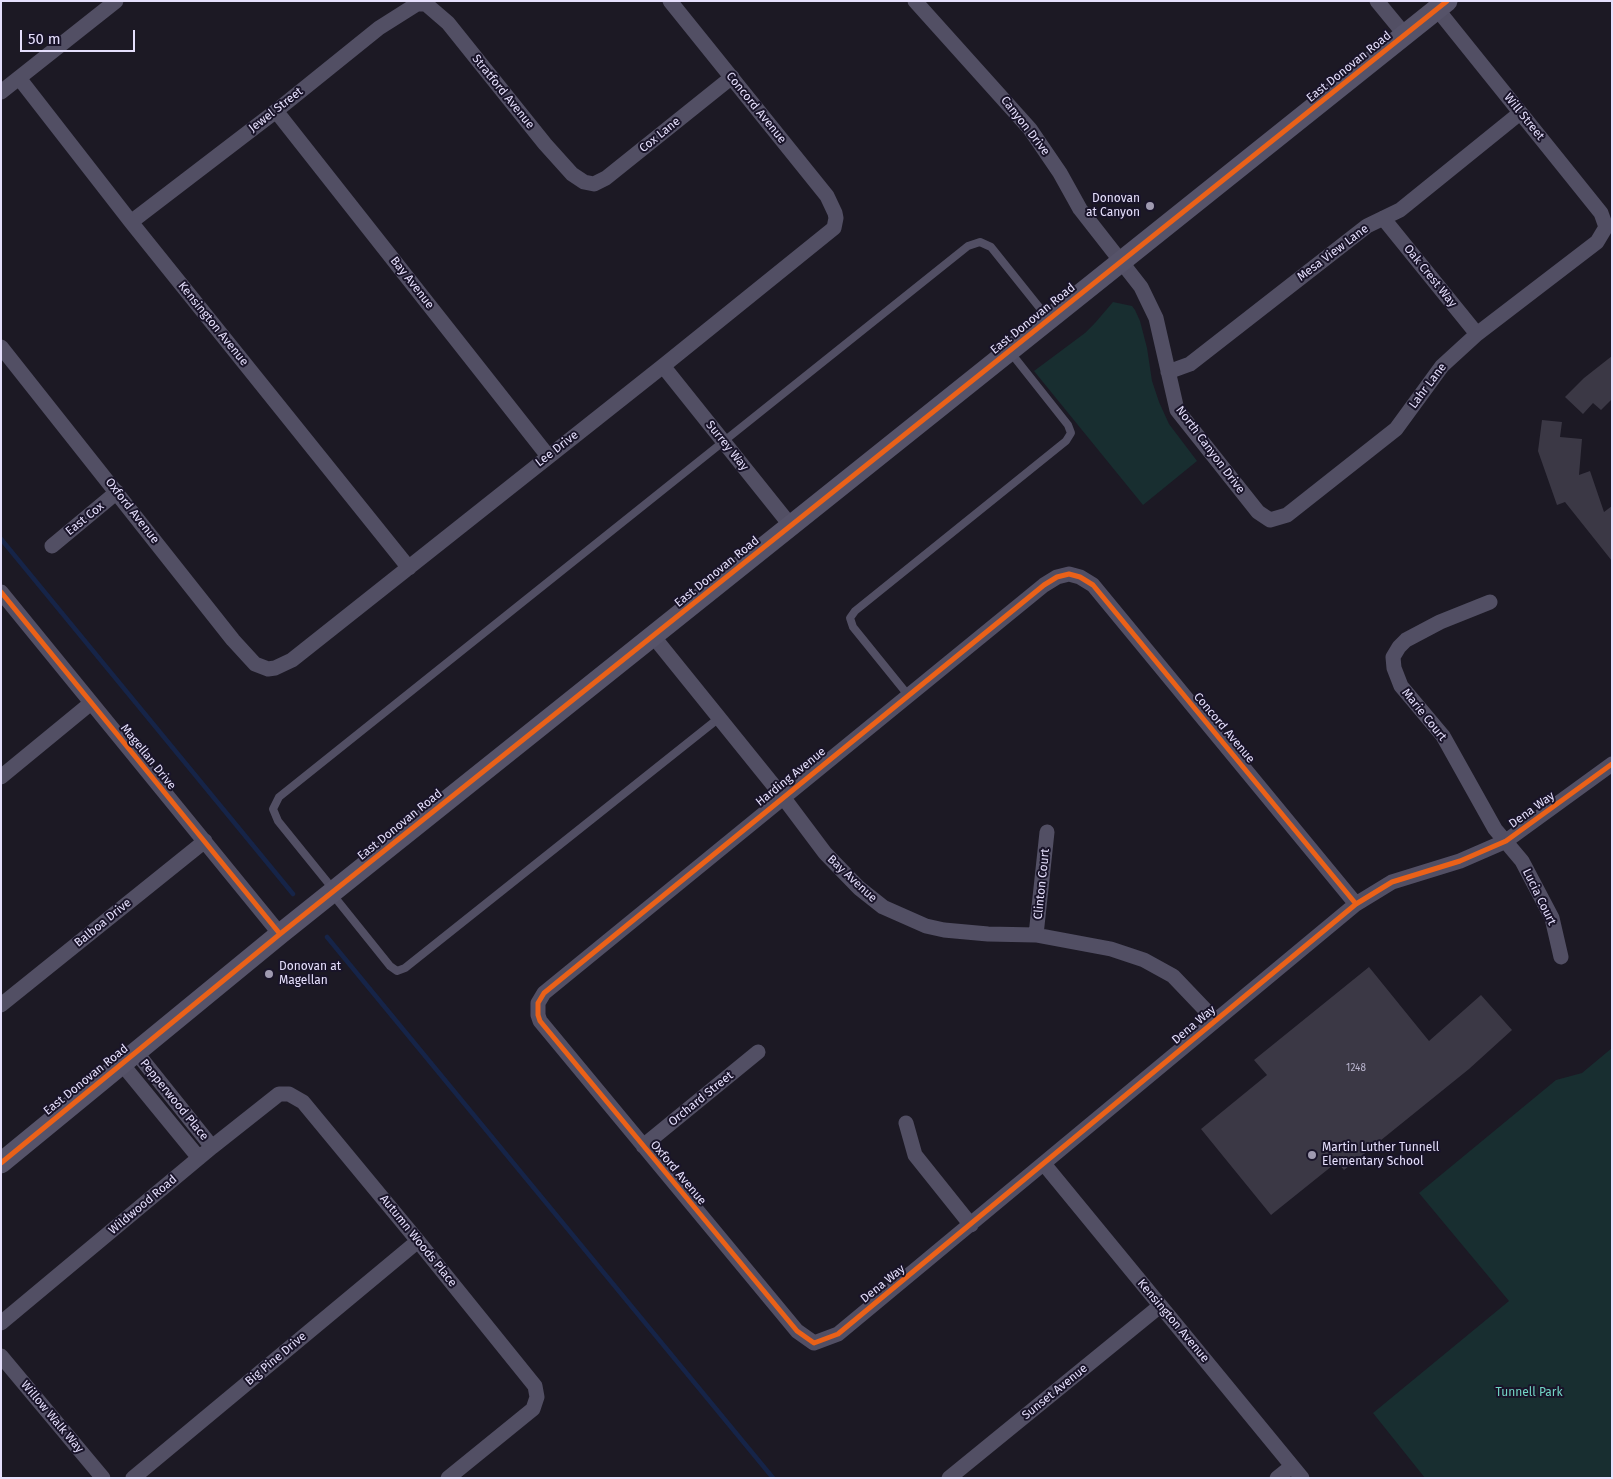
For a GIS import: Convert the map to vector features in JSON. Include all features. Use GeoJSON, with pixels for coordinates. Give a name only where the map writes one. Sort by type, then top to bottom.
{"type":"FeatureCollection","features":[{"type":"Feature","properties":{"kind":"street"},"geometry":{"type":"LineString","coordinates":[[1,92],[116,1]]}},
{"type":"Feature","properties":{"kind":"street","name":"Concord Avenue"},"geometry":{"type":"LineString","coordinates":[[670,1],[827,196],[836,218]]}},
{"type":"Feature","properties":{"kind":"street","name":"Canyon Drive"},"geometry":{"type":"LineString","coordinates":[[916,1],[1030,129],[1060,173],[1080,209],[1120,262]]}},
{"type":"Feature","properties":{"kind":"street"},"geometry":{"type":"LineString","coordinates":[[1377,1],[1405,35]]}},
{"type":"Feature","properties":{"kind":"street","name":"Jewel Street"},"geometry":{"type":"LineString","coordinates":[[131,222],[379,28],[416,4],[422,3]]}},
{"type":"Feature","properties":{"kind":"street","name":"Stratford Avenue"},"geometry":{"type":"LineString","coordinates":[[422,3],[426,4],[448,23],[545,144],[572,174],[584,182]]}},
{"type":"Feature","properties":{"kind":"street","name":"East Donovan Road"},"geometry":{"type":"LineString","coordinates":[[3,1158],[280,934],[1442,5]]}},
{"type":"Feature","properties":{"kind":"street","name":"Will Street"},"geometry":{"type":"LineString","coordinates":[[1442,5],[1520,113],[1601,213],[1606,227]]}},
{"type":"Feature","properties":{"kind":"street","name":"Cox Lane"},"geometry":{"type":"LineString","coordinates":[[584,182],[594,184],[606,178],[732,77]]}},
{"type":"Feature","properties":{"kind":"street","name":"Kensington Avenue"},"geometry":{"type":"LineString","coordinates":[[19,78],[131,222],[409,568]]}},
{"type":"Feature","properties":{"kind":"street","name":"Bay Avenue"},"geometry":{"type":"LineString","coordinates":[[276,110],[548,456]]}},
{"type":"Feature","properties":{"kind":"street","name":"Mesa View Lane"},"geometry":{"type":"LineString","coordinates":[[1168,372],[1190,364],[1367,226],[1400,210],[1520,113]]}},
{"type":"Feature","properties":{"kind":"street","name":"Lee Drive"},"geometry":{"type":"LineString","coordinates":[[268,669],[276,668],[292,660],[409,568],[834,228],[836,218]]}},
{"type":"Feature","properties":{"kind":"street","name":"Oak Crest Way"},"geometry":{"type":"LineString","coordinates":[[1383,218],[1477,334]]}},
{"type":"Feature","properties":{"kind":"street","name":"Lahr Lane"},"geometry":{"type":"LineString","coordinates":[[1270,520],[1287,515],[1396,429],[1442,366],[1477,334],[1597,242],[1606,227]]}},
{"type":"Feature","properties":{"kind":"street","name":"North Canyon Drive"},"geometry":{"type":"LineString","coordinates":[[1120,262],[1141,287],[1156,318],[1177,410],[1258,512],[1270,520]]}},
{"type":"Feature","properties":{"kind":"street","name":"Oxford Avenue"},"geometry":{"type":"LineString","coordinates":[[1,347],[118,492],[233,640],[255,664],[268,669]]}},
{"type":"Feature","properties":{"kind":"street","name":"Surrey Way"},"geometry":{"type":"LineString","coordinates":[[663,366],[791,526]]}},
{"type":"Feature","properties":{"kind":"street","name":"East Cox"},"geometry":{"type":"LineString","coordinates":[[52,546],[118,492]]}},
{"type":"Feature","properties":{"kind":"street","name":"Concord Avenue"},"geometry":{"type":"LineString","coordinates":[[1069,574],[1080,577],[1093,585],[1356,904]]}},
{"type":"Feature","properties":{"kind":"street","name":"Harding Avenue"},"geometry":{"type":"LineString","coordinates":[[537,1008],[544,993],[908,695],[1044,585],[1057,577],[1069,574]]}},
{"type":"Feature","properties":{"kind":"street","name":"Magellan Drive"},"geometry":{"type":"LineString","coordinates":[[1,592],[280,934]]}},
{"type":"Feature","properties":{"kind":"street","name":"Marie Court"},"geometry":{"type":"LineString","coordinates":[[1490,602],[1440,622],[1406,640],[1393,657],[1394,668],[1401,686],[1443,736],[1495,828],[1506,841]]}},
{"type":"Feature","properties":{"kind":"street","name":"Bay Avenue"},"geometry":{"type":"LineString","coordinates":[[653,636],[783,797],[825,853],[859,888],[883,907],[926,926],[944,930],[1036,936],[1111,949],[1144,960],[1173,976],[1215,1020]]}},
{"type":"Feature","properties":{"kind":"street"},"geometry":{"type":"LineString","coordinates":[[1,777],[91,703]]}},
{"type":"Feature","properties":{"kind":"street","name":"Dena Way"},"geometry":{"type":"LineString","coordinates":[[814,1343],[838,1334],[1356,904],[1392,882],[1460,862],[1506,841],[1611,767]]}},
{"type":"Feature","properties":{"kind":"street","name":"Clinton Court"},"geometry":{"type":"LineString","coordinates":[[1036,936],[1047,832]]}},
{"type":"Feature","properties":{"kind":"street","name":"Balboa Drive"},"geometry":{"type":"LineString","coordinates":[[1,1005],[205,841]]}},
{"type":"Feature","properties":{"kind":"street","name":"Lucia Court"},"geometry":{"type":"LineString","coordinates":[[1506,841],[1522,861],[1552,918],[1561,957]]}},
{"type":"Feature","properties":{"kind":"street","name":"Oxford Avenue"},"geometry":{"type":"LineString","coordinates":[[537,1008],[540,1021],[643,1146],[797,1331],[814,1343]]}},
{"type":"Feature","properties":{"kind":"street","name":"Orchard Street"},"geometry":{"type":"LineString","coordinates":[[643,1146],[758,1052]]}},
{"type":"Feature","properties":{"kind":"street","name":"Pepperwood Place"},"geometry":{"type":"LineString","coordinates":[[129,1058],[212,1147]]}},
{"type":"Feature","properties":{"kind":"street","name":"Pepperwood Place"},"geometry":{"type":"LineString","coordinates":[[129,1058],[199,1158]]}},
{"type":"Feature","properties":{"kind":"street","name":"Wildwood Road"},"geometry":{"type":"LineString","coordinates":[[1,1323],[212,1147],[279,1094],[289,1094]]}},
{"type":"Feature","properties":{"kind":"street","name":"Autumn Woods Place"},"geometry":{"type":"LineString","coordinates":[[289,1094],[303,1102],[535,1386],[537,1397],[533,1409],[448,1478]]}},
{"type":"Feature","properties":{"kind":"street"},"geometry":{"type":"LineString","coordinates":[[906,1122],[915,1155],[971,1225]]}},
{"type":"Feature","properties":{"kind":"street","name":"Kensington Avenue"},"geometry":{"type":"LineString","coordinates":[[1044,1164],[1302,1478]]}},
{"type":"Feature","properties":{"kind":"street","name":"Big Pine Drive"},"geometry":{"type":"LineString","coordinates":[[133,1478],[418,1241]]}},
{"type":"Feature","properties":{"kind":"street","name":"Sunset Avenue"},"geometry":{"type":"LineString","coordinates":[[949,1478],[1160,1306]]}},
{"type":"Feature","properties":{"kind":"street","name":"Willow Walk Way"},"geometry":{"type":"LineString","coordinates":[[1,1356],[103,1478]]}},
{"type":"Feature","properties":{"kind":"street"},"geometry":{"type":"LineString","coordinates":[[1277,1478],[1292,1466]]}},
{"type":"Feature","properties":{"kind":"lane"},"geometry":{"type":"LineString","coordinates":[[719,718],[405,968],[397,971],[390,966],[278,821],[273,809],[279,797],[968,246],[980,242],[990,247],[1049,320]]}},
{"type":"Feature","properties":{"kind":"lane"},"geometry":{"type":"LineString","coordinates":[[908,695],[853,627],[850,618],[855,611],[1066,441],[1071,433],[1068,425],[1009,351]]}},
{"type":"Feature","properties":{"kind":"green space"},"geometry":{"type":"Polygon","coordinates":[[[1113,302],[1132,306],[1135,310],[1140,321],[1147,348],[1152,381],[1159,402],[1169,424],[1197,461],[1143,505],[1034,371],[1085,333],[1113,302]]]}},
{"type":"Feature","properties":{"kind":"green space","name":"Tunnell Park"},"geometry":{"type":"Polygon","coordinates":[[[1612,1048],[1612,1478],[1425,1478],[1373,1413],[1509,1301],[1419,1193],[1556,1080],[1582,1073],[1612,1048]]]}},
{"type":"Feature","properties":{"kind":"building"},"geometry":{"type":"Polygon","coordinates":[[[1612,356],[1612,399],[1601,410],[1593,403],[1583,414],[1565,397],[1584,378],[1612,356]]]}},
{"type":"Feature","properties":{"kind":"building"},"geometry":{"type":"Polygon","coordinates":[[[1542,420],[1562,422],[1560,437],[1582,439],[1579,475],[1590,471],[1604,512],[1612,506],[1612,561],[1565,502],[1557,505],[1538,451],[1542,420]]]}},
{"type":"Feature","properties":{"kind":"building"},"geometry":{"type":"Polygon","coordinates":[[[1369,967],[1429,1041],[1481,995],[1512,1030],[1469,1069],[1344,1170],[1337,1162],[1271,1215],[1201,1129],[1267,1075],[1254,1060],[1369,967]]]}},
{"type":"Feature","properties":{"kind":"waterway"},"geometry":{"type":"LineString","coordinates":[[1,539],[293,894]]}},
{"type":"Feature","properties":{"kind":"waterway"},"geometry":{"type":"LineString","coordinates":[[327,937],[773,1478]]}},
{"type":"Feature","properties":{"kind":"cycle path"},"geometry":{"type":"LineString","coordinates":[[1,1163],[280,934],[1447,1]]}},
{"type":"Feature","properties":{"kind":"cycle path"},"geometry":{"type":"LineString","coordinates":[[1356,904],[1093,585],[1080,577],[1069,574],[1057,577],[1044,585],[544,993],[538,1003],[538,1015],[540,1021],[797,1331],[814,1343],[838,1334],[1356,904],[1392,882],[1460,861],[1506,841],[1612,764]]}},
{"type":"Feature","properties":{"kind":"cycle path"},"geometry":{"type":"LineString","coordinates":[[1,592],[280,934]]}},
{"type":"Feature","properties":{"kind":"place","name":"Donovan at Canyon"},"geometry":{"type":"Point","coordinates":[1150,206]}},
{"type":"Feature","properties":{"kind":"place","name":"Donovan at Magellan"},"geometry":{"type":"Point","coordinates":[269,974]}},
{"type":"Feature","properties":{"kind":"place","name":"Martin Luther Tunnell Elementary School"},"geometry":{"type":"Point","coordinates":[1312,1155]}}]}
